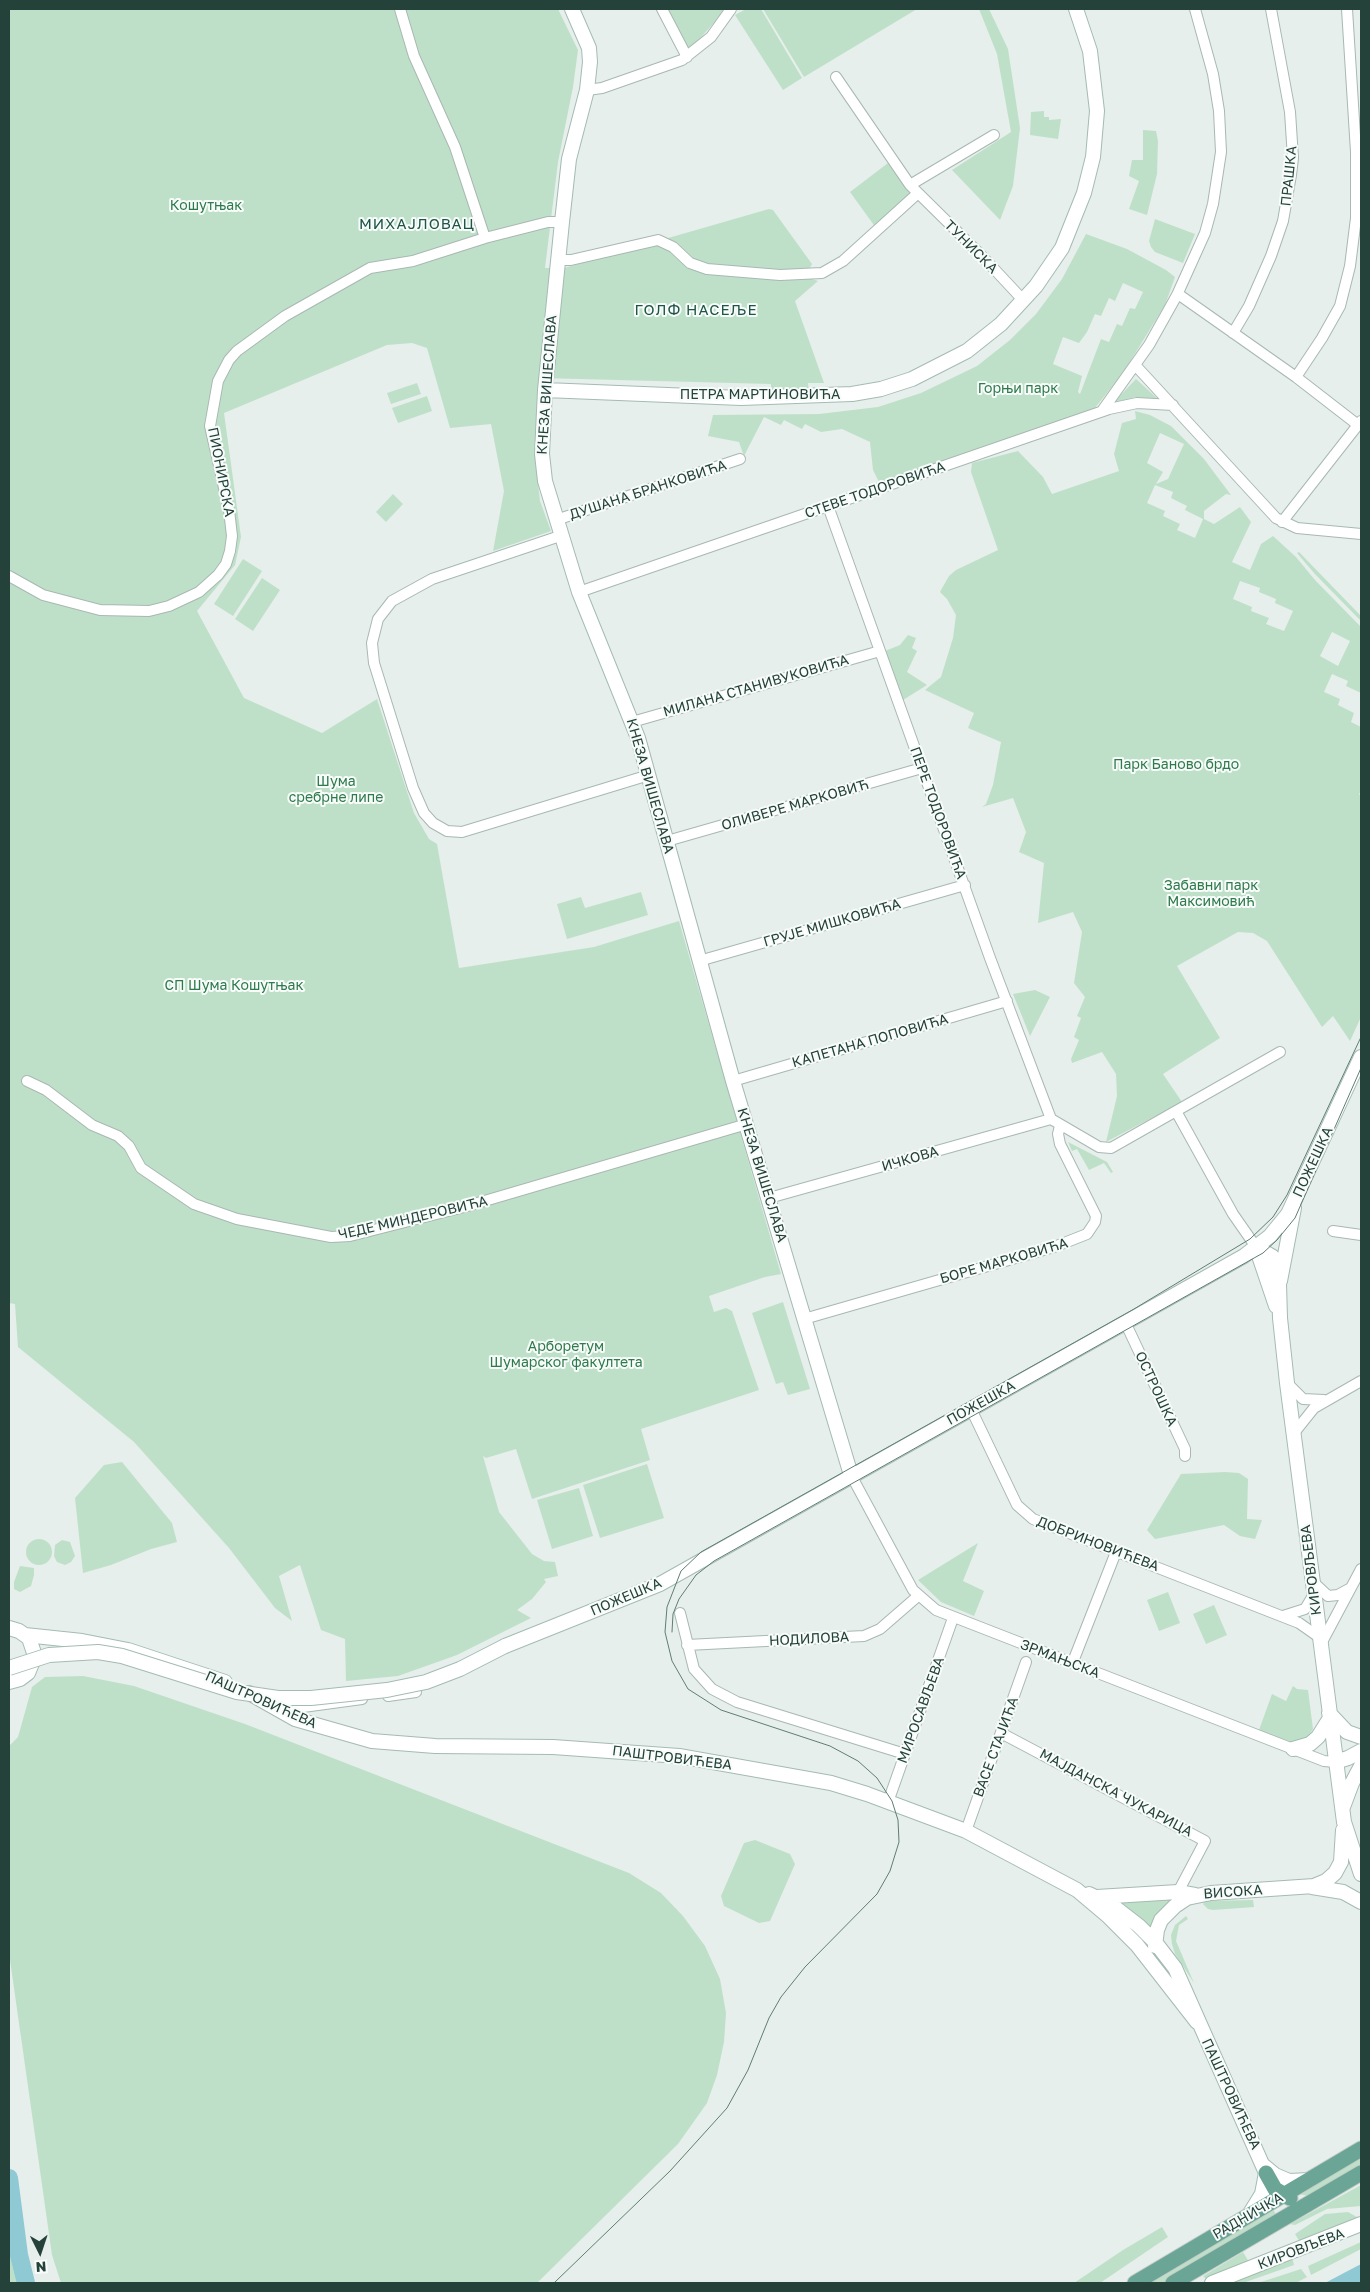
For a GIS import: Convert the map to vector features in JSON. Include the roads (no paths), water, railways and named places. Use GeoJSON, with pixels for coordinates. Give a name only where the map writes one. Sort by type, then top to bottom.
{"type":"FeatureCollection","features":[{"type":"Feature","properties":{"kind":"main road","name":"РАДНИЧКА"},"geometry":{"type":"LineString","coordinates":[[1135,2283],[1361,2149]]}},
{"type":"Feature","properties":{"kind":"main road"},"geometry":{"type":"LineString","coordinates":[[1265,2169],[1275,2189],[1283,2195],[1303,2202],[1315,2201]]}},
{"type":"Feature","properties":{"kind":"main road","name":"РАДНИЧКА"},"geometry":{"type":"LineString","coordinates":[[1173,2283],[1361,2173]]}},
{"type":"Feature","properties":{"kind":"street"},"geometry":{"type":"LineString","coordinates":[[400,9],[416,63],[455,147],[485,238]]}},
{"type":"Feature","properties":{"kind":"street","name":"КНЕЗА ВИШЕСЛАВА"},"geometry":{"type":"LineString","coordinates":[[572,9],[589,48],[587,90],[570,159],[562,222],[545,390],[542,464],[560,536],[579,592],[632,722],[733,1081],[852,1475]]}},
{"type":"Feature","properties":{"kind":"street"},"geometry":{"type":"LineString","coordinates":[[662,9],[687,57]]}},
{"type":"Feature","properties":{"kind":"street"},"geometry":{"type":"LineString","coordinates":[[587,90],[602,88],[687,57],[711,37],[731,9]]}},
{"type":"Feature","properties":{"kind":"street","name":"ПЕТРА МАРТИНОВИЋА"},"geometry":{"type":"LineString","coordinates":[[545,390],[741,398],[833,395],[867,392],[904,382],[953,360],[996,328],[1024,301],[1062,248],[1084,194],[1094,157],[1097,111],[1087,38],[1076,9]]}},
{"type":"Feature","properties":{"kind":"street"},"geometry":{"type":"LineString","coordinates":[[1102,411],[1136,366],[1178,294],[1205,233],[1216,189],[1220,152],[1218,99],[1195,9]]}},
{"type":"Feature","properties":{"kind":"street","name":"ПРАШКА"},"geometry":{"type":"LineString","coordinates":[[1233,333],[1249,306],[1271,256],[1283,221],[1293,158],[1290,112],[1271,9]]}},
{"type":"Feature","properties":{"kind":"street"},"geometry":{"type":"LineString","coordinates":[[1296,377],[1322,338],[1340,306],[1350,266],[1356,218],[1356,152],[1347,9]]}},
{"type":"Feature","properties":{"kind":"street","name":"ТУНИСКА"},"geometry":{"type":"LineString","coordinates":[[836,77],[917,194],[982,256],[1024,301]]}},
{"type":"Feature","properties":{"kind":"street"},"geometry":{"type":"LineString","coordinates":[[910,185],[994,135]]}},
{"type":"Feature","properties":{"kind":"street"},"geometry":{"type":"LineString","coordinates":[[558,260],[571,260],[658,240],[673,247],[690,263],[707,269],[780,275],[822,273],[843,261],[917,194]]}},
{"type":"Feature","properties":{"kind":"street","name":"ПИОНИРСКА"},"geometry":{"type":"LineString","coordinates":[[9,576],[43,595],[100,610],[149,611],[169,606],[199,592],[218,575],[230,551],[232,536],[229,510],[210,426],[215,392],[229,360],[285,316],[370,268],[414,261],[485,238],[548,222],[562,222]]}},
{"type":"Feature","properties":{"kind":"street"},"geometry":{"type":"LineString","coordinates":[[1178,294],[1360,423],[1282,522]]}},
{"type":"Feature","properties":{"kind":"street"},"geometry":{"type":"LineString","coordinates":[[1136,366],[1269,511],[1282,522],[1296,528],[1361,534]]}},
{"type":"Feature","properties":{"kind":"street","name":"СТЕВЕ ТОДОРОВИЋА"},"geometry":{"type":"LineString","coordinates":[[579,592],[1102,411],[1137,403],[1173,405]]}},
{"type":"Feature","properties":{"kind":"street","name":"ДУШАНА БРАНКОВИЋА"},"geometry":{"type":"LineString","coordinates":[[556,520],[740,459]]}},
{"type":"Feature","properties":{"kind":"street","name":"ПЕРЕ ТОДОРОВИЋА"},"geometry":{"type":"LineString","coordinates":[[828,506],[1051,1119]]}},
{"type":"Feature","properties":{"kind":"street"},"geometry":{"type":"LineString","coordinates":[[560,536],[432,579],[392,601],[378,619],[372,643],[374,663],[413,788],[424,813],[433,823],[447,831],[462,832],[648,776]]}},
{"type":"Feature","properties":{"kind":"street","name":"МИЛАНА СТАНИВУКОВИЋА"},"geometry":{"type":"LineString","coordinates":[[632,722],[880,651]]}},
{"type":"Feature","properties":{"kind":"street","name":"ОЛИВЕРЕ МАРКОВИЋ"},"geometry":{"type":"LineString","coordinates":[[667,841],[922,768]]}},
{"type":"Feature","properties":{"kind":"street","name":"ГРУЈЕ МИШКОВИЋА"},"geometry":{"type":"LineString","coordinates":[[699,961],[965,885]]}},
{"type":"Feature","properties":{"kind":"street","name":"КАПЕТАНА ПОПОВИЋА"},"geometry":{"type":"LineString","coordinates":[[733,1081],[1007,1002]]}},
{"type":"Feature","properties":{"kind":"street"},"geometry":{"type":"LineString","coordinates":[[1051,1119],[1060,1126],[1099,1146],[1111,1148],[1177,1113],[1280,1052]]}},
{"type":"Feature","properties":{"kind":"street","name":"ПОЖЕШКА"},"geometry":{"type":"LineString","coordinates":[[9,1668],[50,1655],[98,1652],[122,1656],[252,1695],[278,1698],[311,1698],[387,1690],[426,1682],[460,1669],[505,1646],[654,1587],[1256,1247],[1282,1222],[1296,1199],[1361,1057]]}},
{"type":"Feature","properties":{"kind":"street","name":"ЧЕДЕ МИНДЕРОВИЋА"},"geometry":{"type":"LineString","coordinates":[[27,1081],[46,1090],[92,1125],[118,1136],[128,1146],[141,1168],[194,1204],[237,1219],[331,1238],[350,1236],[472,1205],[747,1124]]}},
{"type":"Feature","properties":{"kind":"street"},"geometry":{"type":"LineString","coordinates":[[1177,1113],[1233,1214],[1256,1247]]}},
{"type":"Feature","properties":{"kind":"street","name":"ИЧКОВА"},"geometry":{"type":"LineString","coordinates":[[769,1198],[1051,1119]]}},
{"type":"Feature","properties":{"kind":"street","name":"БОРЕ МАРКОВИЋА"},"geometry":{"type":"LineString","coordinates":[[804,1319],[1054,1247],[1087,1234],[1095,1222],[1096,1216],[1060,1144],[1058,1134],[1060,1126]]}},
{"type":"Feature","properties":{"kind":"street"},"geometry":{"type":"LineString","coordinates":[[1279,1284],[1296,1199]]}},
{"type":"Feature","properties":{"kind":"street"},"geometry":{"type":"LineString","coordinates":[[1333,1231],[1361,1235]]}},
{"type":"Feature","properties":{"kind":"street","name":"КИРОВЉЕВА"},"geometry":{"type":"LineString","coordinates":[[1256,1247],[1272,1257],[1279,1284],[1280,1318],[1287,1383],[1335,1762],[1343,1816],[1361,1874]]}},
{"type":"Feature","properties":{"kind":"street","name":"КИРОВЉЕВА"},"geometry":{"type":"LineString","coordinates":[[1256,1247],[1280,1318]]}},
{"type":"Feature","properties":{"kind":"street","name":"ОСТРОШКА"},"geometry":{"type":"LineString","coordinates":[[1125,1322],[1185,1449],[1185,1456]]}},
{"type":"Feature","properties":{"kind":"street"},"geometry":{"type":"LineString","coordinates":[[1294,1433],[1309,1412],[1325,1400],[1361,1380]]}},
{"type":"Feature","properties":{"kind":"street"},"geometry":{"type":"LineString","coordinates":[[1287,1383],[1304,1399],[1312,1401],[1325,1400]]}},
{"type":"Feature","properties":{"kind":"street","name":"ДОБРИНОВИЋЕВА"},"geometry":{"type":"LineString","coordinates":[[970,1408],[1020,1509],[1040,1523],[1298,1622],[1320,1641]]}},
{"type":"Feature","properties":{"kind":"street","name":"ЗРМАЊСКА"},"geometry":{"type":"LineString","coordinates":[[852,1475],[913,1590],[936,1610],[1292,1749],[1324,1761],[1335,1762]]}},
{"type":"Feature","properties":{"kind":"street"},"geometry":{"type":"LineString","coordinates":[[1074,1659],[1116,1552]]}},
{"type":"Feature","properties":{"kind":"street"},"geometry":{"type":"LineString","coordinates":[[1320,1641],[1361,1569]]}},
{"type":"Feature","properties":{"kind":"street"},"geometry":{"type":"LineString","coordinates":[[1282,1616],[1305,1609],[1313,1588],[1328,1596],[1338,1595],[1349,1589]]}},
{"type":"Feature","properties":{"kind":"street","name":"НОДИЛОВА"},"geometry":{"type":"LineString","coordinates":[[686,1645],[864,1636],[880,1629],[918,1596]]}},
{"type":"Feature","properties":{"kind":"street"},"geometry":{"type":"LineString","coordinates":[[680,1613],[686,1645],[694,1669],[708,1685],[723,1695],[905,1754]]}},
{"type":"Feature","properties":{"kind":"street","name":"МИРОСАВЉЕВА"},"geometry":{"type":"LineString","coordinates":[[888,1802],[953,1618]]}},
{"type":"Feature","properties":{"kind":"street","name":"ПАШТРОВИЋЕВА"},"geometry":{"type":"LineString","coordinates":[[9,1628],[25,1634],[82,1641],[128,1650],[179,1665],[245,1691],[311,1725],[388,1743],[562,1748],[688,1758],[831,1783],[966,1831],[1077,1890],[1109,1917],[1158,1971],[1198,2022]]}},
{"type":"Feature","properties":{"kind":"street"},"geometry":{"type":"LineString","coordinates":[[25,1634],[33,1646],[34,1660]]}},
{"type":"Feature","properties":{"kind":"street","name":"ПАШТРОВИЋЕВА"},"geometry":{"type":"LineString","coordinates":[[9,1682],[24,1676],[34,1660],[51,1646],[82,1641]]}},
{"type":"Feature","properties":{"kind":"street","name":"ВАСЕ СТАЈИЋА"},"geometry":{"type":"LineString","coordinates":[[966,1831],[1026,1662]]}},
{"type":"Feature","properties":{"kind":"street"},"geometry":{"type":"LineString","coordinates":[[287,1714],[303,1707],[416,1692]]}},
{"type":"Feature","properties":{"kind":"street"},"geometry":{"type":"LineString","coordinates":[[1292,1749],[1310,1744],[1323,1730],[1329,1716],[1347,1732],[1361,1737]]}},
{"type":"Feature","properties":{"kind":"street","name":"МАЈДАНСКА ЧУКАРИЦА"},"geometry":{"type":"LineString","coordinates":[[1001,1732],[1205,1841],[1178,1892]]}},
{"type":"Feature","properties":{"kind":"street"},"geometry":{"type":"LineString","coordinates":[[1335,1762],[1361,1751]]}},
{"type":"Feature","properties":{"kind":"street"},"geometry":{"type":"LineString","coordinates":[[1343,1816],[1352,1783],[1361,1766]]}},
{"type":"Feature","properties":{"kind":"street","name":"КИРОВЉЕВА"},"geometry":{"type":"LineString","coordinates":[[1306,1887],[1321,1884],[1338,1868],[1343,1816]]}},
{"type":"Feature","properties":{"kind":"street"},"geometry":{"type":"LineString","coordinates":[[1306,1887],[1343,1892],[1361,1902]]}},
{"type":"Feature","properties":{"kind":"street","name":"ВИСОКА"},"geometry":{"type":"LineString","coordinates":[[1158,1971],[1155,1942],[1157,1930],[1164,1916],[1180,1902],[1196,1895],[1306,1887]]}},
{"type":"Feature","properties":{"kind":"street"},"geometry":{"type":"LineString","coordinates":[[1077,1890],[1095,1896],[1178,1892],[1196,1895]]}},
{"type":"Feature","properties":{"kind":"street","name":"ПАШТРОВИЋЕВА"},"geometry":{"type":"LineString","coordinates":[[1095,1896],[1120,1910],[1155,1942],[1175,1968],[1265,2169],[1289,2181],[1309,2180]]}},
{"type":"Feature","properties":{"kind":"street"},"geometry":{"type":"LineString","coordinates":[[1249,2215],[1262,2194],[1265,2169]]}},
{"type":"Feature","properties":{"kind":"street","name":"КИРОВЉЕВА"},"geometry":{"type":"LineString","coordinates":[[1212,2283],[1346,2232],[1361,2224]]}},
{"type":"Feature","properties":{"kind":"water"},"geometry":{"type":"Polygon","coordinates":[[[1361,2264],[1361,2283],[1325,2283],[1361,2264]]]}},
{"type":"Feature","properties":{"kind":"waterway"},"geometry":{"type":"LineString","coordinates":[[9,2178],[19,2255],[26,2283]]}},
{"type":"Feature","properties":{"kind":"tram line"},"geometry":{"type":"LineString","coordinates":[[554,2283],[670,2171],[727,2108],[748,2070],[769,2018],[781,1997],[805,1967],[877,1894],[890,1871],[899,1842],[898,1820],[892,1801],[877,1778],[858,1761],[830,1746],[721,1710],[688,1689],[672,1661],[665,1632],[667,1607],[681,1571],[701,1552],[1134,1309],[1250,1239],[1273,1217],[1287,1195],[1361,1037]]}},
{"type":"Feature","properties":{"kind":"tram line"},"geometry":{"type":"LineString","coordinates":[[672,1632],[673,1614],[679,1599],[696,1575],[714,1561],[1263,1253],[1277,1240],[1295,1218],[1361,1068]]}},
{"type":"Feature","properties":{"kind":"district","name":"МИХАЈЛОВАЦ"},"geometry":{"type":"Point","coordinates":[417,224]}},
{"type":"Feature","properties":{"kind":"district","name":"ГОЛФ НАСЕЉЕ"},"geometry":{"type":"Point","coordinates":[696,310]}},
{"type":"Feature","properties":{"kind":"park label","name":"Кошутњак"},"geometry":{"type":"Point","coordinates":[206,206]}},
{"type":"Feature","properties":{"kind":"park label","name":"Горњи парк"},"geometry":{"type":"Point","coordinates":[1018,389]}},
{"type":"Feature","properties":{"kind":"park label","name":"Парк Баново брдо"},"geometry":{"type":"Point","coordinates":[1176,765]}},
{"type":"Feature","properties":{"kind":"park label","name":"Шума сребрне липе"},"geometry":{"type":"Point","coordinates":[336,790]}},
{"type":"Feature","properties":{"kind":"park label","name":"Забавни парк Максимовић"},"geometry":{"type":"Point","coordinates":[1211,894]}},
{"type":"Feature","properties":{"kind":"park label","name":"СП Шума Кошутњак"},"geometry":{"type":"Point","coordinates":[234,986]}},
{"type":"Feature","properties":{"kind":"park label","name":"Арборетум Шумарског факултета"},"geometry":{"type":"Point","coordinates":[566,1355]}}]}
